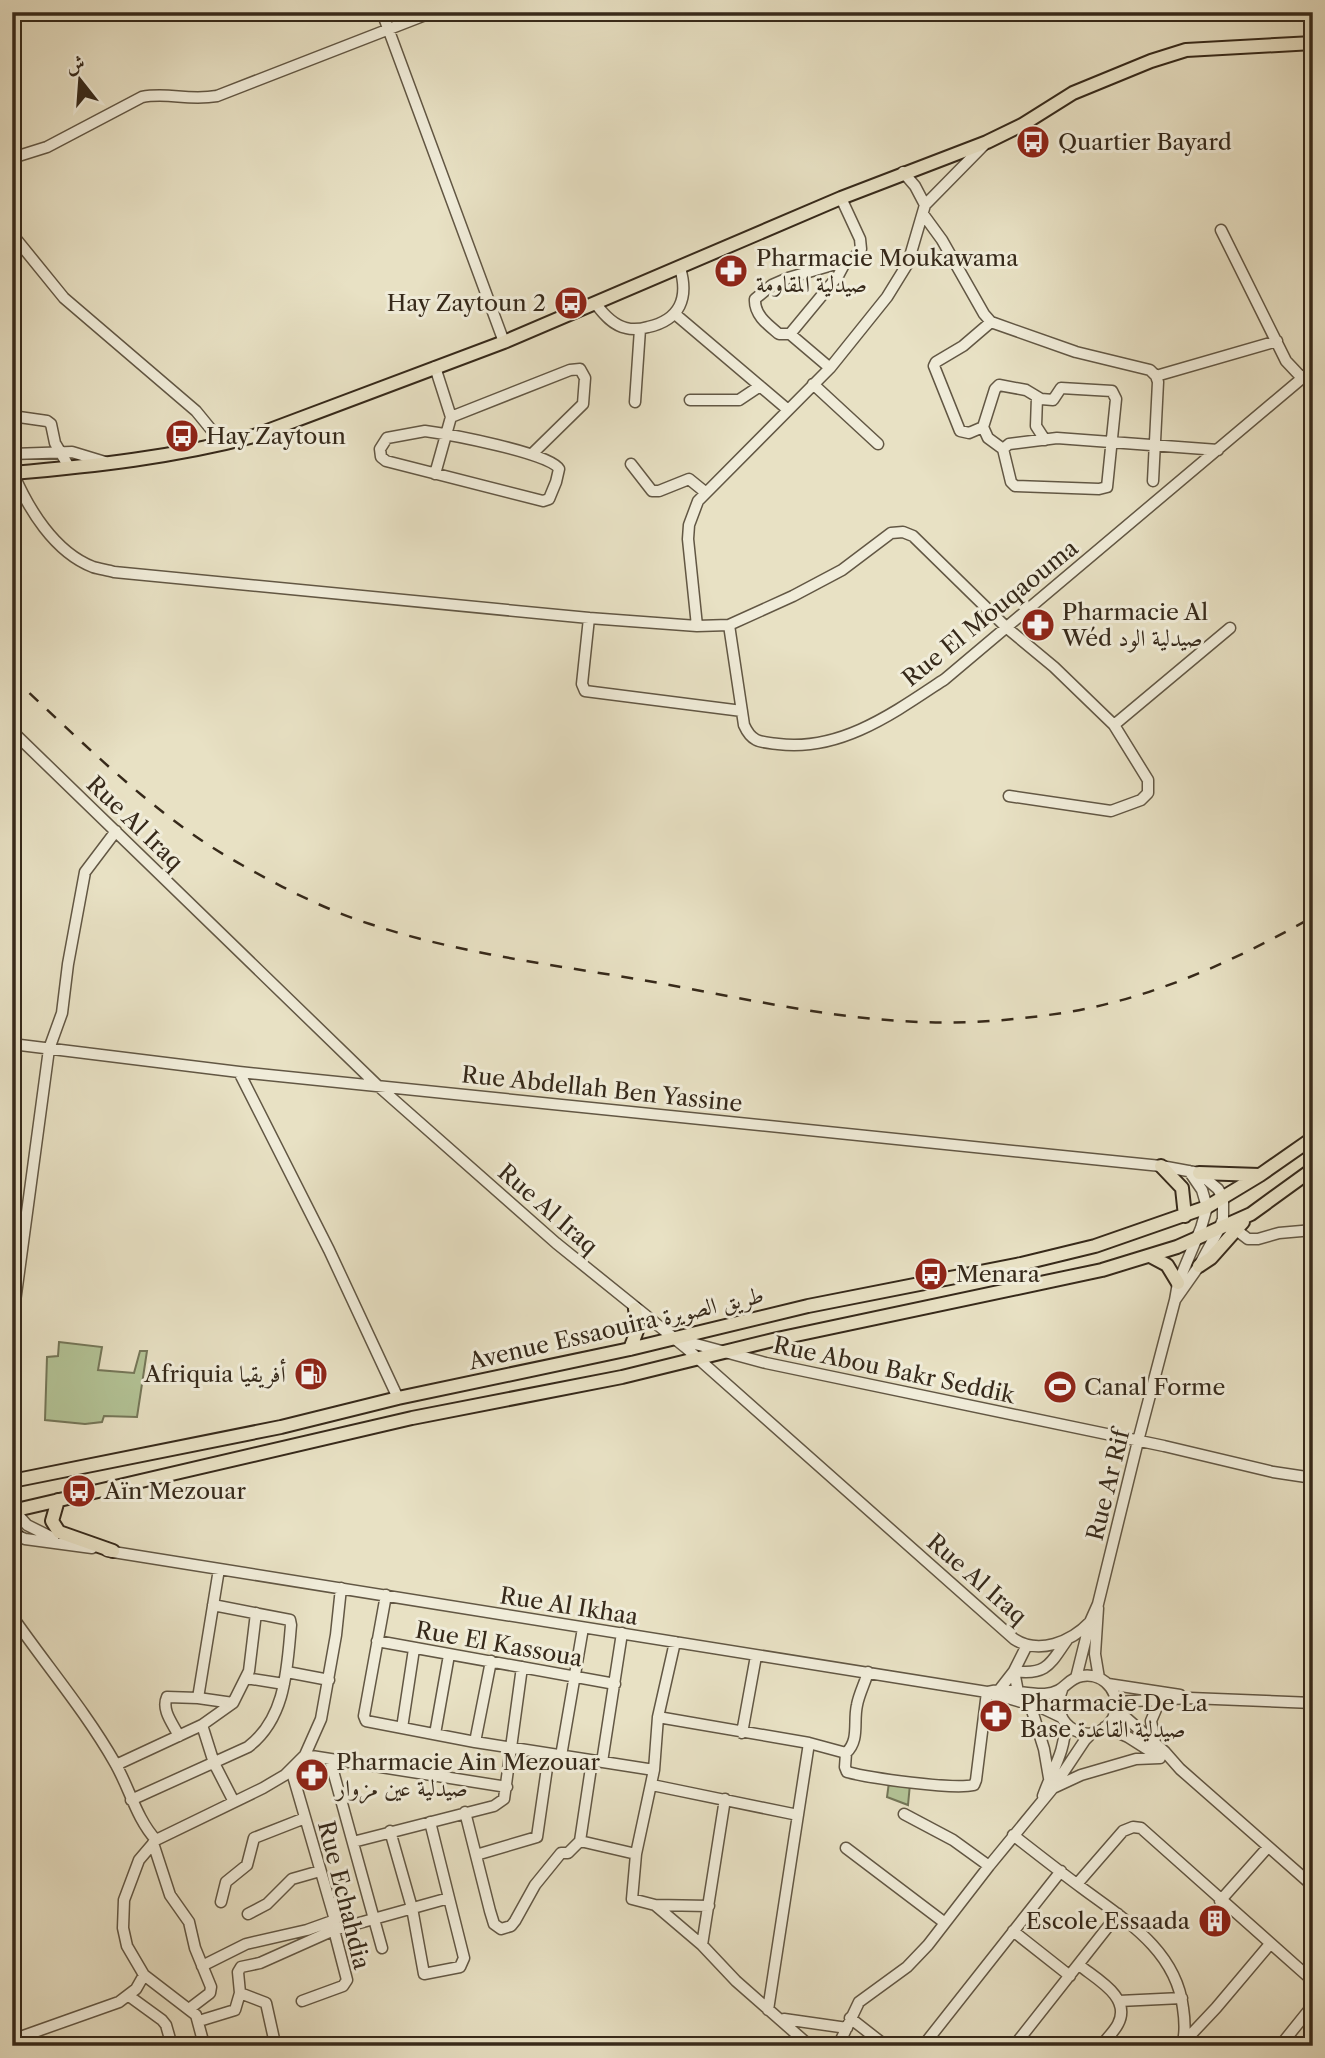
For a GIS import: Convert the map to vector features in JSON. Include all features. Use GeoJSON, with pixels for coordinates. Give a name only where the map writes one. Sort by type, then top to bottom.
{"type":"FeatureCollection","features":[{"type":"Feature","properties":{"kind":"main road"},"geometry":{"type":"LineString","coordinates":[[12,473],[107,463],[223,444],[294,422],[504,342],[841,198],[987,142],[1022,125],[1073,93],[1151,61],[1186,51],[1313,43]]}},
{"type":"Feature","properties":{"kind":"main road","name":"Avenue Essaouira طريق الصويرة"},"geometry":{"type":"LineString","coordinates":[[12,1481],[281,1427],[808,1306],[1095,1247],[1207,1206],[1260,1175],[1313,1138]]}},
{"type":"Feature","properties":{"kind":"main road"},"geometry":{"type":"LineString","coordinates":[[1161,1166],[1182,1188],[1185,1216]]}},
{"type":"Feature","properties":{"kind":"main road"},"geometry":{"type":"LineString","coordinates":[[1199,1266],[1211,1258],[1251,1214],[1313,1169]]}},
{"type":"Feature","properties":{"kind":"main road"},"geometry":{"type":"LineString","coordinates":[[1194,1172],[1260,1175]]}},
{"type":"Feature","properties":{"kind":"main road","name":"Avenue Essaouira طريق الصويرة"},"geometry":{"type":"LineString","coordinates":[[13,1510],[412,1418],[622,1377],[722,1352],[1102,1270],[1197,1239],[1251,1214]]}},
{"type":"Feature","properties":{"kind":"main road"},"geometry":{"type":"LineString","coordinates":[[1150,1256],[1167,1265],[1178,1283]]}},
{"type":"Feature","properties":{"kind":"main road"},"geometry":{"type":"LineString","coordinates":[[630,1349],[638,1328],[635,1309]]}},
{"type":"Feature","properties":{"kind":"main road"},"geometry":{"type":"LineString","coordinates":[[58,1500],[52,1521],[59,1532],[113,1552]]}},
{"type":"Feature","properties":{"kind":"street"},"geometry":{"type":"LineString","coordinates":[[382,12],[504,342]]}},
{"type":"Feature","properties":{"kind":"street"},"geometry":{"type":"LineString","coordinates":[[12,158],[47,147],[142,97],[159,95],[188,99],[216,96],[433,12]]}},
{"type":"Feature","properties":{"kind":"street"},"geometry":{"type":"LineString","coordinates":[[697,626],[689,525],[692,511],[705,492],[830,368],[887,297],[908,264],[924,210],[987,142]]}},
{"type":"Feature","properties":{"kind":"street"},"geometry":{"type":"LineString","coordinates":[[903,173],[915,186],[924,210],[991,322],[1076,352],[1150,370],[1156,376],[1158,382],[1153,481]]}},
{"type":"Feature","properties":{"kind":"street"},"geometry":{"type":"LineString","coordinates":[[830,368],[790,334],[779,334],[765,323],[757,310],[755,299],[772,285],[788,278],[846,261],[857,255],[861,244],[841,198]]}},
{"type":"Feature","properties":{"kind":"street"},"geometry":{"type":"LineString","coordinates":[[1221,230],[1286,361],[1302,378]]}},
{"type":"Feature","properties":{"kind":"street"},"geometry":{"type":"LineString","coordinates":[[12,234],[64,298],[196,411],[223,444]]}},
{"type":"Feature","properties":{"kind":"street"},"geometry":{"type":"LineString","coordinates":[[790,334],[838,276],[846,261]]}},
{"type":"Feature","properties":{"kind":"street"},"geometry":{"type":"LineString","coordinates":[[596,304],[606,317],[627,329],[656,326],[675,314],[683,301],[685,285],[680,268]]}},
{"type":"Feature","properties":{"kind":"street"},"geometry":{"type":"LineString","coordinates":[[675,314],[787,409]]}},
{"type":"Feature","properties":{"kind":"street"},"geometry":{"type":"LineString","coordinates":[[983,427],[969,433],[960,431],[934,366],[991,322]]}},
{"type":"Feature","properties":{"kind":"street"},"geometry":{"type":"LineString","coordinates":[[635,402],[640,329]]}},
{"type":"Feature","properties":{"kind":"street"},"geometry":{"type":"LineString","coordinates":[[1156,376],[1277,341]]}},
{"type":"Feature","properties":{"kind":"street"},"geometry":{"type":"LineString","coordinates":[[435,367],[451,417],[435,474]]}},
{"type":"Feature","properties":{"kind":"street"},"geometry":{"type":"LineString","coordinates":[[451,417],[570,370],[580,369],[585,378],[583,404],[531,454]]}},
{"type":"Feature","properties":{"kind":"street","name":"Rue El Mouqaouma"},"geometry":{"type":"LineString","coordinates":[[729,625],[741,711],[748,735],[759,741],[799,746],[834,740],[854,733],[898,710],[945,679],[1313,369]]}},
{"type":"Feature","properties":{"kind":"street"},"geometry":{"type":"LineString","coordinates":[[813,384],[878,444]]}},
{"type":"Feature","properties":{"kind":"street"},"geometry":{"type":"LineString","coordinates":[[999,385],[1027,390],[1037,397],[1055,399],[1061,388],[1112,391],[1116,398],[1108,483],[1104,488],[1015,486],[1011,482],[1003,449],[988,438],[983,427],[999,385]]}},
{"type":"Feature","properties":{"kind":"street"},"geometry":{"type":"LineString","coordinates":[[690,400],[739,400],[760,386]]}},
{"type":"Feature","properties":{"kind":"street"},"geometry":{"type":"LineString","coordinates":[[1037,397],[1036,426],[1045,440]]}},
{"type":"Feature","properties":{"kind":"street"},"geometry":{"type":"LineString","coordinates":[[12,416],[49,422],[60,453],[69,467]]}},
{"type":"Feature","properties":{"kind":"street"},"geometry":{"type":"LineString","coordinates":[[425,431],[447,433],[554,462],[558,465],[556,482],[549,499],[543,501],[386,461],[381,457],[380,449],[387,438],[425,431]]}},
{"type":"Feature","properties":{"kind":"street"},"geometry":{"type":"LineString","coordinates":[[1003,449],[1009,444],[1057,438],[1218,450]]}},
{"type":"Feature","properties":{"kind":"street"},"geometry":{"type":"LineString","coordinates":[[12,454],[82,454],[107,463]]}},
{"type":"Feature","properties":{"kind":"street"},"geometry":{"type":"LineString","coordinates":[[631,464],[652,491],[689,479],[705,492]]}},
{"type":"Feature","properties":{"kind":"street"},"geometry":{"type":"LineString","coordinates":[[12,473],[34,516],[67,550],[93,567],[114,572],[697,626],[729,625],[842,570],[891,533],[913,536],[1007,628],[1054,667],[1114,724],[1148,780],[1148,793],[1141,800],[1111,811],[1009,796]]}},
{"type":"Feature","properties":{"kind":"street"},"geometry":{"type":"LineString","coordinates":[[589,618],[582,684],[585,691],[741,711]]}},
{"type":"Feature","properties":{"kind":"street"},"geometry":{"type":"LineString","coordinates":[[1114,724],[1230,628]]}},
{"type":"Feature","properties":{"kind":"street","name":"Rue Al Iraq"},"geometry":{"type":"LineString","coordinates":[[12,731],[377,1085],[556,1242],[673,1338],[1014,1639],[1027,1645],[1047,1646],[1066,1640],[1090,1622]]}},
{"type":"Feature","properties":{"kind":"street"},"geometry":{"type":"LineString","coordinates":[[12,1324],[49,1049],[62,1013],[85,872],[116,831]]}},
{"type":"Feature","properties":{"kind":"street","name":"Rue Abdellah Ben Yassine"},"geometry":{"type":"LineString","coordinates":[[12,1044],[239,1072],[1161,1166],[1194,1172]]}},
{"type":"Feature","properties":{"kind":"street"},"geometry":{"type":"LineString","coordinates":[[239,1072],[356,1307],[398,1398]]}},
{"type":"Feature","properties":{"kind":"street"},"geometry":{"type":"LineString","coordinates":[[1194,1172],[1218,1189],[1223,1198]]}},
{"type":"Feature","properties":{"kind":"street"},"geometry":{"type":"LineString","coordinates":[[1194,1172],[1207,1206]]}},
{"type":"Feature","properties":{"kind":"street","name":"Rue Ar Rif"},"geometry":{"type":"LineString","coordinates":[[1175,1300],[1199,1266],[1219,1229],[1223,1219],[1223,1198]]}},
{"type":"Feature","properties":{"kind":"street","name":"Rue Ar Rif"},"geometry":{"type":"LineString","coordinates":[[1076,1678],[1090,1622],[1098,1604],[1178,1283],[1197,1239],[1207,1206]]}},
{"type":"Feature","properties":{"kind":"street"},"geometry":{"type":"LineString","coordinates":[[1235,1229],[1248,1239],[1313,1230]]}},
{"type":"Feature","properties":{"kind":"street","name":"Rue Abou Bakr Seddik"},"geometry":{"type":"LineString","coordinates":[[673,1338],[766,1363],[1273,1472],[1313,1478]]}},
{"type":"Feature","properties":{"kind":"street","name":"Rue Al Ikhaa"},"geometry":{"type":"LineString","coordinates":[[13,1510],[27,1525],[66,1544]]}},
{"type":"Feature","properties":{"kind":"street","name":"Rue Al Ikhaa"},"geometry":{"type":"LineString","coordinates":[[13,1533],[25,1539],[987,1692],[1030,1704],[1063,1720]]}},
{"type":"Feature","properties":{"kind":"street"},"geometry":{"type":"LineString","coordinates":[[198,1698],[219,1569]]}},
{"type":"Feature","properties":{"kind":"street"},"geometry":{"type":"LineString","coordinates":[[203,2041],[199,2021],[189,2009],[144,1975],[126,1945],[122,1910],[139,1860],[155,1841],[273,1783],[306,1755],[319,1724],[329,1680],[341,1588]]}},
{"type":"Feature","properties":{"kind":"street"},"geometry":{"type":"LineString","coordinates":[[386,1595],[364,1719],[370,1723],[654,1770]]}},
{"type":"Feature","properties":{"kind":"street"},"geometry":{"type":"LineString","coordinates":[[838,2046],[859,2003],[907,1967],[946,1923],[1085,1740],[1112,1719],[1116,1706],[1113,1691],[1103,1681],[1095,1654],[1098,1604]]}},
{"type":"Feature","properties":{"kind":"street"},"geometry":{"type":"LineString","coordinates":[[131,1800],[248,1747],[262,1736],[279,1705],[287,1672],[291,1622],[213,1605]]}},
{"type":"Feature","properties":{"kind":"street"},"geometry":{"type":"LineString","coordinates":[[116,1765],[202,1725],[233,1703],[249,1671],[256,1614]]}},
{"type":"Feature","properties":{"kind":"street"},"geometry":{"type":"LineString","coordinates":[[12,1616],[116,1765],[131,1800],[155,1841],[170,1895],[189,1922],[211,1991],[189,2009]]}},
{"type":"Feature","properties":{"kind":"street"},"geometry":{"type":"LineString","coordinates":[[561,1756],[583,1628]]}},
{"type":"Feature","properties":{"kind":"street"},"geometry":{"type":"LineString","coordinates":[[465,1812],[492,1917],[497,1928],[511,1926],[535,1885],[561,1853],[568,1853],[580,1841],[615,1684],[622,1633]]}},
{"type":"Feature","properties":{"kind":"street"},"geometry":{"type":"LineString","coordinates":[[1014,1671],[1042,1669],[1058,1657],[1066,1640],[1084,1646]]}},
{"type":"Feature","properties":{"kind":"street","name":"Rue El Kassoua"},"geometry":{"type":"LineString","coordinates":[[377,1641],[575,1679],[615,1684]]}},
{"type":"Feature","properties":{"kind":"street"},"geometry":{"type":"LineString","coordinates":[[675,1642],[658,1717],[654,1770],[636,1854],[632,1899],[655,1905],[709,1906]]}},
{"type":"Feature","properties":{"kind":"street"},"geometry":{"type":"LineString","coordinates":[[1000,1689],[1014,1671],[1027,1645]]}},
{"type":"Feature","properties":{"kind":"street"},"geometry":{"type":"LineString","coordinates":[[402,1728],[414,1649]]}},
{"type":"Feature","properties":{"kind":"street"},"geometry":{"type":"LineString","coordinates":[[435,1734],[449,1655]]}},
{"type":"Feature","properties":{"kind":"street"},"geometry":{"type":"LineString","coordinates":[[742,1733],[756,1656]]}},
{"type":"Feature","properties":{"kind":"street"},"geometry":{"type":"LineString","coordinates":[[475,1742],[491,1661]]}},
{"type":"Feature","properties":{"kind":"street"},"geometry":{"type":"LineString","coordinates":[[353,1842],[502,1802],[506,1796],[522,1667]]}},
{"type":"Feature","properties":{"kind":"street"},"geometry":{"type":"LineString","coordinates":[[1014,1671],[1018,1692]]}},
{"type":"Feature","properties":{"kind":"street"},"geometry":{"type":"LineString","coordinates":[[287,1672],[329,1680]]}},
{"type":"Feature","properties":{"kind":"street"},"geometry":{"type":"LineString","coordinates":[[868,1672],[857,1705],[853,1746],[846,1753],[845,1767],[850,1773],[910,1782],[974,1785],[987,1692],[1000,1689],[1044,1694],[1062,1690],[1076,1678],[1089,1676],[1190,1698]]}},
{"type":"Feature","properties":{"kind":"street"},"geometry":{"type":"LineString","coordinates":[[246,1678],[284,1684]]}},
{"type":"Feature","properties":{"kind":"street"},"geometry":{"type":"LineString","coordinates":[[1051,1783],[1065,1742],[1058,1704],[1062,1690]]}},
{"type":"Feature","properties":{"kind":"street"},"geometry":{"type":"LineString","coordinates":[[179,1736],[166,1711],[165,1698],[198,1698],[233,1703]]}},
{"type":"Feature","properties":{"kind":"street"},"geometry":{"type":"LineString","coordinates":[[1116,1706],[1190,1698],[1313,1703]]}},
{"type":"Feature","properties":{"kind":"street"},"geometry":{"type":"LineString","coordinates":[[1156,1743],[1151,1721],[1160,1700]]}},
{"type":"Feature","properties":{"kind":"street"},"geometry":{"type":"LineString","coordinates":[[1030,1704],[1051,1783]]}},
{"type":"Feature","properties":{"kind":"street"},"geometry":{"type":"LineString","coordinates":[[1116,1706],[1180,1769],[1313,1886]]}},
{"type":"Feature","properties":{"kind":"street"},"geometry":{"type":"LineString","coordinates":[[658,1717],[809,1743],[846,1753]]}},
{"type":"Feature","properties":{"kind":"street"},"geometry":{"type":"LineString","coordinates":[[1063,1720],[1078,1732],[1092,1733]]}},
{"type":"Feature","properties":{"kind":"street"},"geometry":{"type":"LineString","coordinates":[[202,1725],[214,1763],[234,1802]]}},
{"type":"Feature","properties":{"kind":"street"},"geometry":{"type":"LineString","coordinates":[[1105,1727],[1128,1737],[1180,1769]]}},
{"type":"Feature","properties":{"kind":"street"},"geometry":{"type":"LineString","coordinates":[[768,2010],[809,1743]]}},
{"type":"Feature","properties":{"kind":"street"},"geometry":{"type":"LineString","coordinates":[[476,1855],[537,1837],[549,1754]]}},
{"type":"Feature","properties":{"kind":"street"},"geometry":{"type":"LineString","coordinates":[[306,1755],[507,1787]]}},
{"type":"Feature","properties":{"kind":"street"},"geometry":{"type":"LineString","coordinates":[[1051,1783],[1136,1759],[1160,1758]]}},
{"type":"Feature","properties":{"kind":"street"},"geometry":{"type":"LineString","coordinates":[[330,1760],[382,1948]]}},
{"type":"Feature","properties":{"kind":"street","name":"Rue Echahdia"},"geometry":{"type":"LineString","coordinates":[[291,1769],[347,1980],[346,1983],[302,2001]]}},
{"type":"Feature","properties":{"kind":"street"},"geometry":{"type":"LineString","coordinates":[[652,1784],[798,1815]]}},
{"type":"Feature","properties":{"kind":"street"},"geometry":{"type":"LineString","coordinates":[[702,1945],[725,1799]]}},
{"type":"Feature","properties":{"kind":"street"},"geometry":{"type":"LineString","coordinates":[[904,1814],[953,1840],[989,1866]]}},
{"type":"Feature","properties":{"kind":"street"},"geometry":{"type":"LineString","coordinates":[[221,1902],[226,1882],[247,1866],[254,1838],[305,1818]]}},
{"type":"Feature","properties":{"kind":"street"},"geometry":{"type":"LineString","coordinates":[[390,1831],[412,1908],[424,1974],[460,1968],[464,1958],[430,1822]]}},
{"type":"Feature","properties":{"kind":"street"},"geometry":{"type":"LineString","coordinates":[[1077,1884],[1121,1833],[1136,1827],[1144,1830],[1313,1982]]}},
{"type":"Feature","properties":{"kind":"street"},"geometry":{"type":"LineString","coordinates":[[1013,1835],[1118,1914],[1147,1938],[1165,1958],[1175,1976],[1182,1998],[1185,2027],[1183,2045]]}},
{"type":"Feature","properties":{"kind":"street"},"geometry":{"type":"LineString","coordinates":[[580,1841],[636,1854]]}},
{"type":"Feature","properties":{"kind":"street"},"geometry":{"type":"LineString","coordinates":[[1220,1901],[1268,1847]]}},
{"type":"Feature","properties":{"kind":"street"},"geometry":{"type":"LineString","coordinates":[[846,1848],[946,1923]]}},
{"type":"Feature","properties":{"kind":"street"},"geometry":{"type":"LineString","coordinates":[[248,1914],[267,1904],[292,1879],[320,1871]]}},
{"type":"Feature","properties":{"kind":"street"},"geometry":{"type":"LineString","coordinates":[[923,2046],[1061,1871]]}},
{"type":"Feature","properties":{"kind":"street"},"geometry":{"type":"LineString","coordinates":[[202,1966],[255,1940],[374,1920],[449,1898]]}},
{"type":"Feature","properties":{"kind":"street"},"geometry":{"type":"LineString","coordinates":[[655,1905],[810,2046]]}},
{"type":"Feature","properties":{"kind":"street"},"geometry":{"type":"LineString","coordinates":[[1014,2046],[1118,1914]]}},
{"type":"Feature","properties":{"kind":"street"},"geometry":{"type":"LineString","coordinates":[[231,1952],[235,1961],[244,1966],[260,1964],[334,1925]]}},
{"type":"Feature","properties":{"kind":"street"},"geometry":{"type":"LineString","coordinates":[[1013,1931],[1070,1976]]}},
{"type":"Feature","properties":{"kind":"street"},"geometry":{"type":"LineString","coordinates":[[1183,2045],[1270,1944]]}},
{"type":"Feature","properties":{"kind":"street"},"geometry":{"type":"LineString","coordinates":[[1079,1965],[1116,1994],[1119,2001],[1119,2022],[1101,2046]]}},
{"type":"Feature","properties":{"kind":"street"},"geometry":{"type":"LineString","coordinates":[[199,2021],[235,2010],[240,1993],[238,1972],[244,1966]]}},
{"type":"Feature","properties":{"kind":"street"},"geometry":{"type":"LineString","coordinates":[[12,2040],[129,1996],[144,1975]]}},
{"type":"Feature","properties":{"kind":"street"},"geometry":{"type":"LineString","coordinates":[[240,1993],[266,2003],[274,2039]]}},
{"type":"Feature","properties":{"kind":"street"},"geometry":{"type":"LineString","coordinates":[[129,1996],[162,2020],[170,2039]]}},
{"type":"Feature","properties":{"kind":"street"},"geometry":{"type":"LineString","coordinates":[[1119,2001],[1182,1998]]}},
{"type":"Feature","properties":{"kind":"street"},"geometry":{"type":"LineString","coordinates":[[1280,2046],[1313,2005]]}},
{"type":"Feature","properties":{"kind":"street"},"geometry":{"type":"LineString","coordinates":[[780,2018],[849,2023],[886,2046]]}},
{"type":"Feature","properties":{"kind":"green space"},"geometry":{"type":"Polygon","coordinates":[[[59,1342],[102,1347],[98,1370],[134,1373],[140,1351],[147,1351],[137,1417],[104,1416],[102,1422],[85,1424],[45,1420],[47,1357],[58,1356],[59,1342]]]}},
{"type":"Feature","properties":{"kind":"green space"},"geometry":{"type":"Polygon","coordinates":[[[889,1782],[910,1784],[908,1805],[887,1797],[889,1782]]]}},
{"type":"Feature","properties":{"kind":"railway"},"geometry":{"type":"LineString","coordinates":[[12,677],[150,802],[210,846],[242,865],[305,898],[354,918],[438,943],[508,958],[853,1017],[975,1022],[1062,1013],[1128,998],[1223,963],[1313,917]]}},
{"type":"Feature","properties":{"kind":"place","name":"Quartier Bayard"},"geometry":{"type":"Point","coordinates":[1033,142]}},
{"type":"Feature","properties":{"kind":"place","name":"Pharmacie Moukawama صيدلية المقاومة"},"geometry":{"type":"Point","coordinates":[731,271]}},
{"type":"Feature","properties":{"kind":"place","name":"Hay Zaytoun 2"},"geometry":{"type":"Point","coordinates":[571,303]}},
{"type":"Feature","properties":{"kind":"place","name":"Hay Zaytoun"},"geometry":{"type":"Point","coordinates":[182,436]}},
{"type":"Feature","properties":{"kind":"place","name":"Pharmacie Al Wéd صيدلية الود"},"geometry":{"type":"Point","coordinates":[1038,625]}},
{"type":"Feature","properties":{"kind":"place","name":"Menara"},"geometry":{"type":"Point","coordinates":[931,1274]}},
{"type":"Feature","properties":{"kind":"place","name":"Afriquia أفريقيا"},"geometry":{"type":"Point","coordinates":[311,1374]}},
{"type":"Feature","properties":{"kind":"place","name":"Canal Forme"},"geometry":{"type":"Point","coordinates":[1060,1387]}},
{"type":"Feature","properties":{"kind":"place","name":"Aïn Mezouar"},"geometry":{"type":"Point","coordinates":[79,1491]}},
{"type":"Feature","properties":{"kind":"place","name":"Pharmacie De La Base صيدلية القاعدة"},"geometry":{"type":"Point","coordinates":[996,1716]}},
{"type":"Feature","properties":{"kind":"place","name":"Pharmacie Ain Mezouar صيدلية عين مزوار"},"geometry":{"type":"Point","coordinates":[312,1775]}},
{"type":"Feature","properties":{"kind":"place","name":"Escole Essaada"},"geometry":{"type":"Point","coordinates":[1215,1921]}}]}
